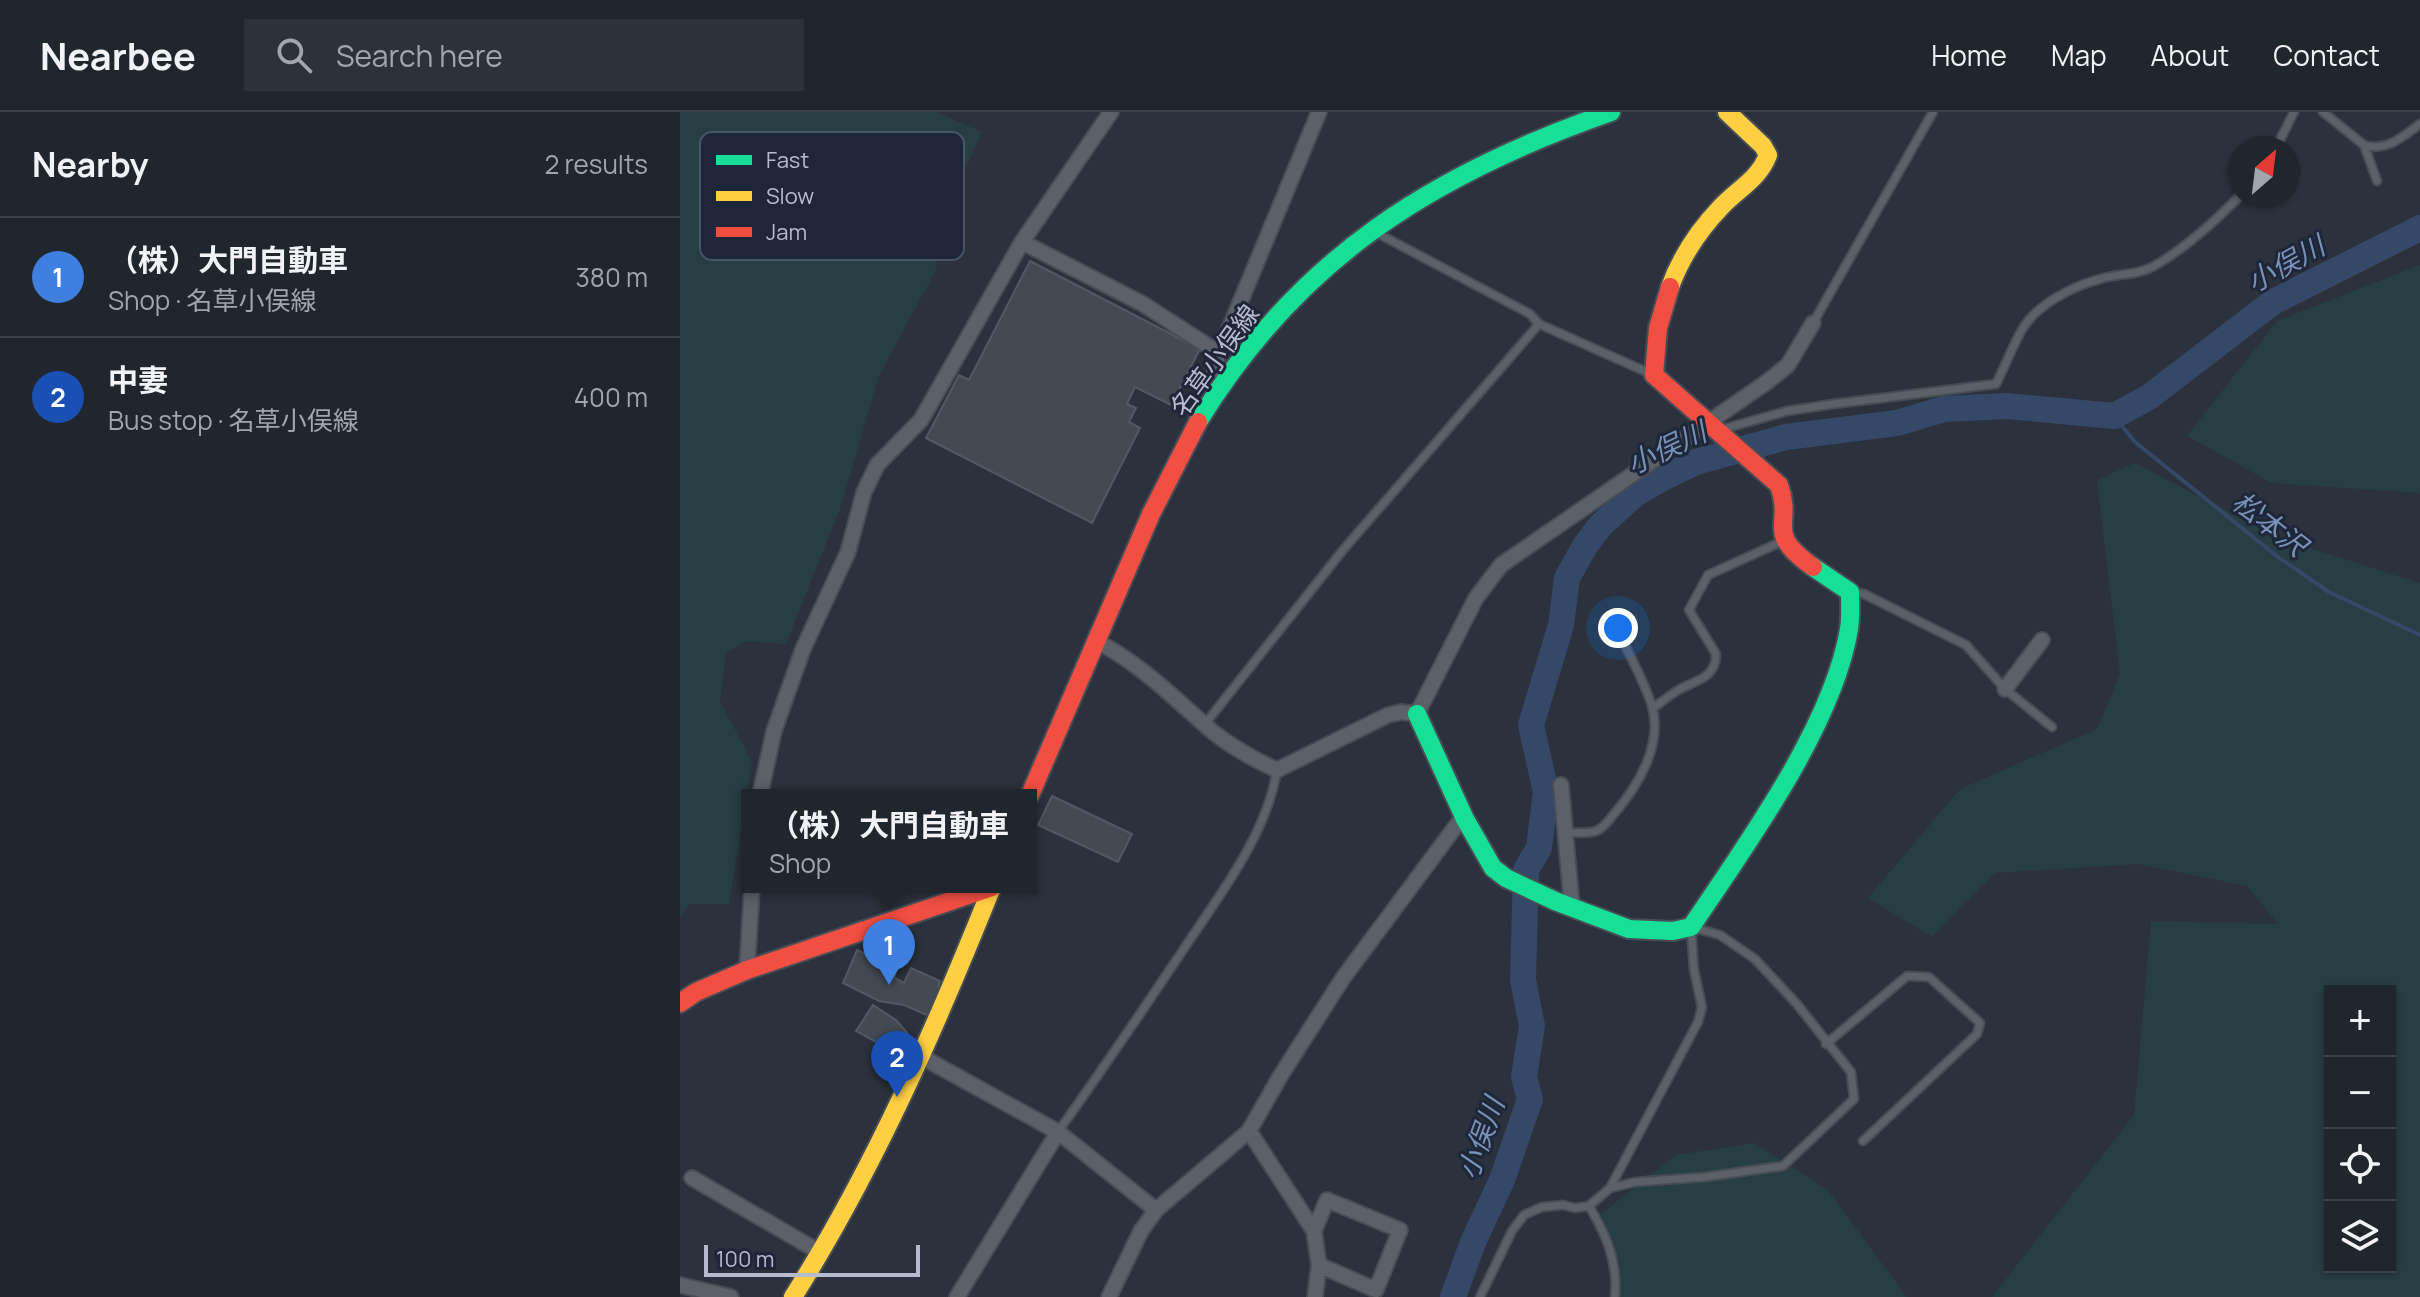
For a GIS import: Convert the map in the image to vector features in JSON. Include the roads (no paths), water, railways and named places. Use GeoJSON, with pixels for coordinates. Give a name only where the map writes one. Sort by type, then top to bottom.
{"type":"FeatureCollection","features":[{"type":"Feature","properties":{"kind":"street"},"geometry":{"type":"LineString","coordinates":[[761,789],[774,731],[803,649],[848,552],[864,492],[877,465],[921,420],[1022,242],[1111,112]]}},
{"type":"Feature","properties":{"kind":"street"},"geometry":{"type":"LineString","coordinates":[[1215,395],[1215,363],[1319,112]]}},
{"type":"Feature","properties":{"kind":"street","name":"名草小俣線"},"geometry":{"type":"LineString","coordinates":[[1033,789],[1156,501],[1215,395],[1255,341],[1297,293],[1371,230],[1443,184],[1493,158],[1611,112]]}},
{"type":"Feature","properties":{"kind":"street"},"geometry":{"type":"LineString","coordinates":[[1417,714],[1465,819],[1493,868],[1520,886],[1629,929],[1673,931],[1691,927],[1774,800],[1824,704],[1852,626],[1850,592],[1800,557],[1785,540],[1782,518],[1784,495],[1779,485],[1654,375],[1660,324],[1689,246],[1720,207],[1759,173],[1768,155],[1763,146],[1727,112]]}},
{"type":"Feature","properties":{"kind":"street"},"geometry":{"type":"LineString","coordinates":[[1022,242],[1143,304],[1219,353]]}},
{"type":"Feature","properties":{"kind":"street"},"geometry":{"type":"LineString","coordinates":[[1417,714],[1476,598],[1501,565],[1715,428],[1788,365],[1813,323]]}},
{"type":"Feature","properties":{"kind":"street"},"geometry":{"type":"LineString","coordinates":[[2005,689],[2042,640]]}},
{"type":"Feature","properties":{"kind":"street"},"geometry":{"type":"LineString","coordinates":[[1096,641],[1120,653],[1225,740],[1277,770],[1388,715],[1401,712],[1417,714]]}},
{"type":"Feature","properties":{"kind":"street"},"geometry":{"type":"LineString","coordinates":[[1561,785],[1565,833],[1564,904]]}},
{"type":"Feature","properties":{"kind":"street"},"geometry":{"type":"LineString","coordinates":[[1109,1297],[1141,1231],[1156,1210],[1249,1131],[1343,978],[1459,822],[1465,819]]}},
{"type":"Feature","properties":{"kind":"street"},"geometry":{"type":"LineString","coordinates":[[747,970],[752,893]]}},
{"type":"Feature","properties":{"kind":"street"},"geometry":{"type":"LineString","coordinates":[[680,1003],[696,992],[747,970],[974,893]]}},
{"type":"Feature","properties":{"kind":"street"},"geometry":{"type":"LineString","coordinates":[[793,1297],[864,1176],[922,1057],[990,893]]}},
{"type":"Feature","properties":{"kind":"street"},"geometry":{"type":"LineString","coordinates":[[922,1057],[1058,1132],[1156,1210]]}},
{"type":"Feature","properties":{"kind":"street"},"geometry":{"type":"LineString","coordinates":[[1249,1131],[1314,1231],[1319,1265],[1315,1297]]}},
{"type":"Feature","properties":{"kind":"street"},"geometry":{"type":"LineString","coordinates":[[957,1297],[1058,1132]]}},
{"type":"Feature","properties":{"kind":"street"},"geometry":{"type":"LineString","coordinates":[[692,1178],[821,1253]]}},
{"type":"Feature","properties":{"kind":"street"},"geometry":{"type":"LineString","coordinates":[[1314,1231],[1327,1200],[1400,1230],[1376,1290],[1319,1265]]}},
{"type":"Feature","properties":{"kind":"street"},"geometry":{"type":"LineString","coordinates":[[680,1285],[731,1297]]}},
{"type":"Feature","properties":{"kind":"lane"},"geometry":{"type":"LineString","coordinates":[[1813,323],[1933,112]]}},
{"type":"Feature","properties":{"kind":"lane"},"geometry":{"type":"LineString","coordinates":[[2282,136],[2294,112]]}},
{"type":"Feature","properties":{"kind":"lane"},"geometry":{"type":"LineString","coordinates":[[2323,112],[2364,145],[2377,181]]}},
{"type":"Feature","properties":{"kind":"lane"},"geometry":{"type":"LineString","coordinates":[[2364,145],[2384,147],[2420,124]]}},
{"type":"Feature","properties":{"kind":"lane"},"geometry":{"type":"LineString","coordinates":[[1715,428],[1787,411],[1996,384],[2024,328],[2036,313],[2076,287],[2152,267],[2184,246],[2228,207]]}},
{"type":"Feature","properties":{"kind":"lane"},"geometry":{"type":"LineString","coordinates":[[1371,230],[1530,314],[1539,324],[1654,375]]}},
{"type":"Feature","properties":{"kind":"lane"},"geometry":{"type":"LineString","coordinates":[[1205,724],[1343,550],[1539,324]]}},
{"type":"Feature","properties":{"kind":"lane"},"geometry":{"type":"LineString","coordinates":[[1653,708],[1677,690],[1705,678],[1713,670],[1716,654],[1689,610],[1708,575],[1785,540]]}},
{"type":"Feature","properties":{"kind":"lane"},"geometry":{"type":"LineString","coordinates":[[1850,592],[1864,594],[1966,645],[2005,689],[2052,727]]}},
{"type":"Feature","properties":{"kind":"lane"},"geometry":{"type":"LineString","coordinates":[[1565,833],[1596,831],[1604,826],[1630,795],[1643,774],[1649,756],[1653,708],[1618,632]]}},
{"type":"Feature","properties":{"kind":"lane"},"geometry":{"type":"LineString","coordinates":[[1058,1132],[1125,1037],[1236,867],[1256,833],[1277,770]]}},
{"type":"Feature","properties":{"kind":"lane"},"geometry":{"type":"LineString","coordinates":[[1480,1297],[1512,1231],[1524,1215],[1542,1207],[1589,1206],[1610,1188],[1698,1022],[1702,1007],[1694,970],[1691,927],[1720,935],[1755,959],[1796,1003],[1851,1072],[1854,1099],[1783,1166],[1705,1177],[1635,1182],[1610,1188]]}},
{"type":"Feature","properties":{"kind":"lane"},"geometry":{"type":"LineString","coordinates":[[1826,1044],[1907,976],[1929,977],[1980,1023],[1977,1034],[1863,1141]]}},
{"type":"Feature","properties":{"kind":"lane"},"geometry":{"type":"LineString","coordinates":[[1589,1206],[1611,1249],[1617,1278],[1615,1297]]}},
{"type":"Feature","properties":{"kind":"waterway","name":"小俣川"},"geometry":{"type":"LineString","coordinates":[[1453,1297],[1473,1242],[1502,1180],[1530,1099],[1524,1077],[1532,1026],[1523,980],[1526,870],[1539,848],[1546,792],[1531,725],[1561,625],[1567,578],[1600,526],[1635,494],[1696,462],[1786,437],[1897,423],[1944,409],[2007,406],[2114,416],[2149,397],[2273,302],[2420,228]]}},
{"type":"Feature","properties":{"kind":"waterway","name":"松本沢"},"geometry":{"type":"LineString","coordinates":[[2114,416],[2135,442],[2278,557],[2329,592],[2420,635]]}},
{"type":"Feature","properties":{"kind":"place","name":"（株）大門自動車"},"geometry":{"type":"Point","coordinates":[889,985]}},
{"type":"Feature","properties":{"kind":"place","name":"中妻"},"geometry":{"type":"Point","coordinates":[897,1097]}}]}
